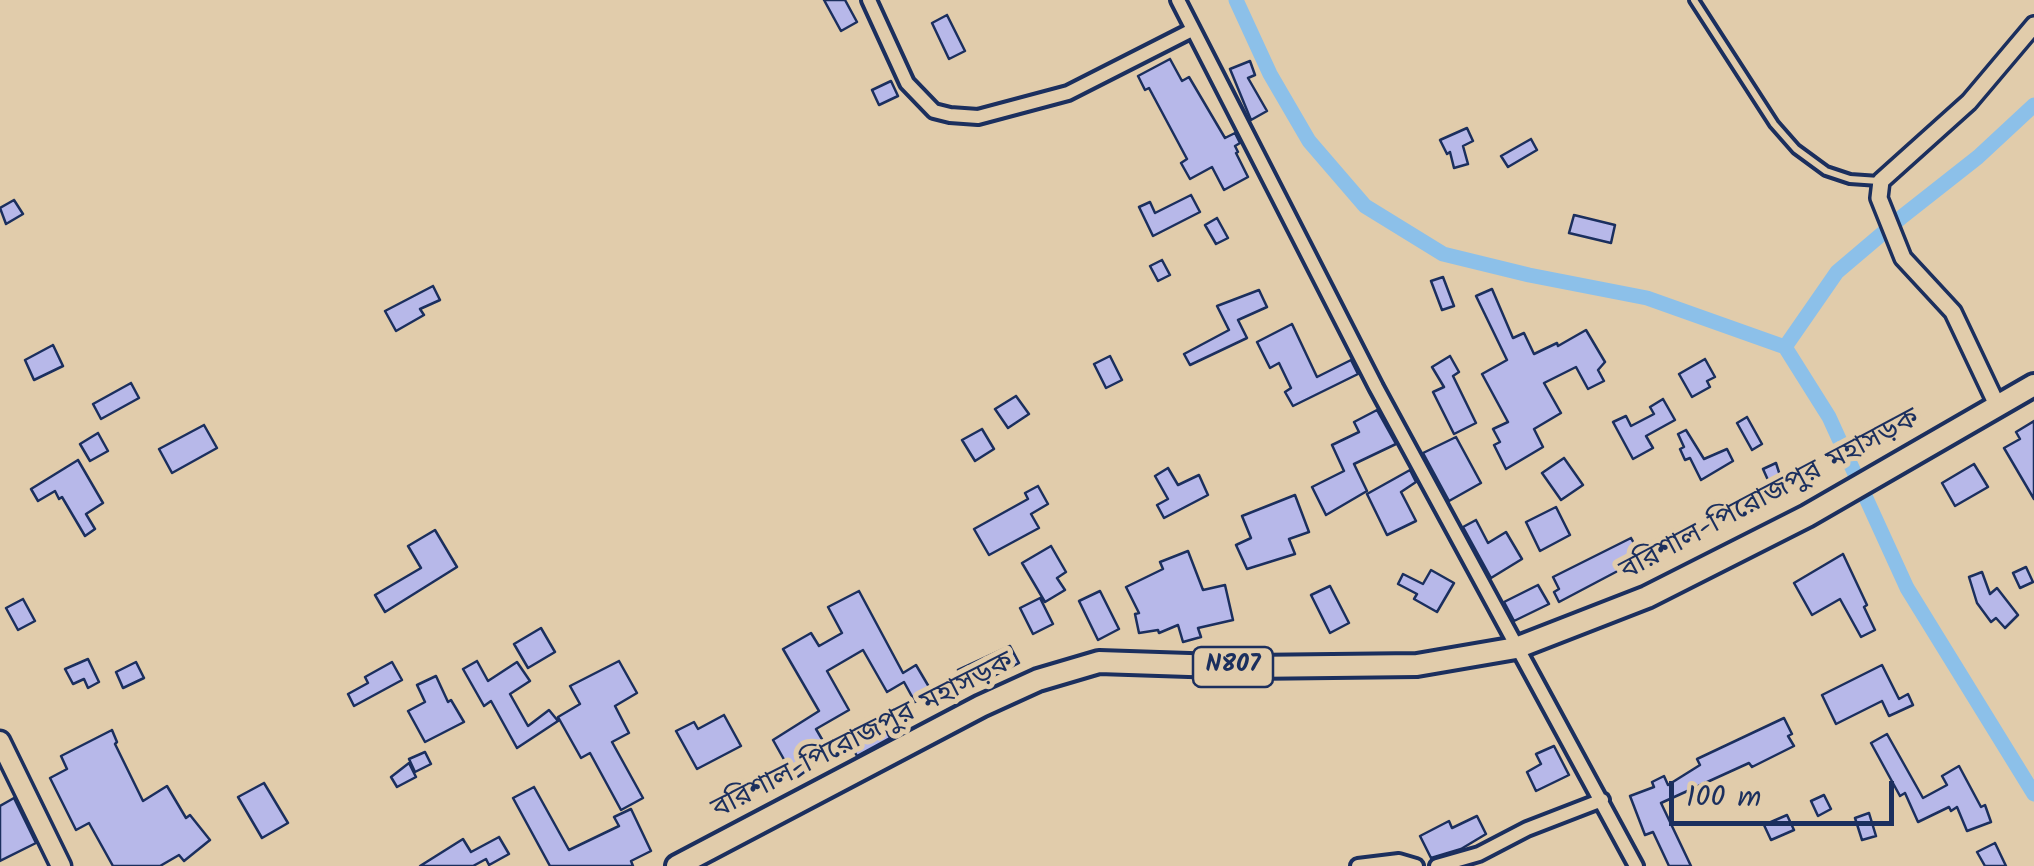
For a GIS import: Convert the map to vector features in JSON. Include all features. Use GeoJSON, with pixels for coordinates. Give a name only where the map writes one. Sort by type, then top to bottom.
{"type":"FeatureCollection","features":[{"type":"Feature","properties":{"kind":"highway","name":"বরিশাল-পিরোজপুর মহাসড়ক"},"geometry":{"type":"LineString","coordinates":[[676,866],[981,706],[1038,680],[1099,662],[1249,667],[1416,665],[1516,648],[1647,598],[1808,516],[2034,385]]}},
{"type":"Feature","properties":{"kind":"main road"},"geometry":{"type":"LineString","coordinates":[[0,740],[61,866]]}},
{"type":"Feature","properties":{"kind":"street"},"geometry":{"type":"LineString","coordinates":[[868,0],[908,82],[934,111],[950,115],[978,117],[1068,94],[1192,30]]}},
{"type":"Feature","properties":{"kind":"street"},"geometry":{"type":"LineString","coordinates":[[1178,0],[1376,387],[1636,866]]}},
{"type":"Feature","properties":{"kind":"street"},"geometry":{"type":"LineString","coordinates":[[1998,407],[1954,312],[1903,258],[1880,189],[1970,102],[2034,25]]}},
{"type":"Feature","properties":{"kind":"street"},"geometry":{"type":"LineString","coordinates":[[1437,866],[1479,854],[1602,800]]}},
{"type":"Feature","properties":{"kind":"street"},"geometry":{"type":"LineString","coordinates":[[1358,866],[1398,860],[1416,866]]}},
{"type":"Feature","properties":{"kind":"lane"},"geometry":{"type":"LineString","coordinates":[[1694,0],[1774,124],[1796,149],[1826,171],[1880,189]]}},
{"type":"Feature","properties":{"kind":"building"},"geometry":{"type":"Polygon","coordinates":[[[824,0],[845,0],[857,22],[841,31],[824,0]]]}},
{"type":"Feature","properties":{"kind":"building"},"geometry":{"type":"Polygon","coordinates":[[[947,15],[965,51],[949,59],[932,23],[947,15]]]}},
{"type":"Feature","properties":{"kind":"building"},"geometry":{"type":"Polygon","coordinates":[[[1170,59],[1182,81],[1189,77],[1225,138],[1235,133],[1240,143],[1235,146],[1236,153],[1248,177],[1224,190],[1212,167],[1190,179],[1181,163],[1187,159],[1149,88],[1145,90],[1138,76],[1170,59]]]}},
{"type":"Feature","properties":{"kind":"building"},"geometry":{"type":"Polygon","coordinates":[[[1250,61],[1255,75],[1248,78],[1267,111],[1251,120],[1230,69],[1250,61]]]}},
{"type":"Feature","properties":{"kind":"building"},"geometry":{"type":"Polygon","coordinates":[[[891,81],[898,96],[879,105],[872,90],[891,81]]]}},
{"type":"Feature","properties":{"kind":"building"},"geometry":{"type":"Polygon","coordinates":[[[1467,128],[1473,141],[1463,146],[1468,164],[1454,168],[1450,152],[1447,154],[1440,140],[1467,128]]]}},
{"type":"Feature","properties":{"kind":"building"},"geometry":{"type":"Polygon","coordinates":[[[1531,139],[1537,150],[1508,167],[1501,156],[1531,139]]]}},
{"type":"Feature","properties":{"kind":"building"},"geometry":{"type":"Polygon","coordinates":[[[1191,195],[1200,212],[1153,236],[1139,207],[1150,202],[1155,213],[1191,195]]]}},
{"type":"Feature","properties":{"kind":"building"},"geometry":{"type":"Polygon","coordinates":[[[14,200],[23,214],[6,224],[0,208],[14,200]]]}},
{"type":"Feature","properties":{"kind":"building"},"geometry":{"type":"Polygon","coordinates":[[[1574,215],[1615,225],[1611,243],[1569,233],[1574,215]]]}},
{"type":"Feature","properties":{"kind":"building"},"geometry":{"type":"Polygon","coordinates":[[[1217,218],[1228,238],[1216,244],[1205,225],[1217,218]]]}},
{"type":"Feature","properties":{"kind":"building"},"geometry":{"type":"Polygon","coordinates":[[[1162,260],[1170,275],[1158,281],[1150,266],[1162,260]]]}},
{"type":"Feature","properties":{"kind":"building"},"geometry":{"type":"Polygon","coordinates":[[[1443,277],[1454,306],[1442,310],[1431,281],[1443,277]]]}},
{"type":"Feature","properties":{"kind":"building"},"geometry":{"type":"Polygon","coordinates":[[[433,286],[440,300],[420,309],[424,315],[396,331],[385,311],[433,286]]]}},
{"type":"Feature","properties":{"kind":"building"},"geometry":{"type":"Polygon","coordinates":[[[1492,289],[1513,338],[1524,333],[1534,354],[1586,330],[1605,362],[1598,370],[1604,381],[1588,389],[1576,367],[1544,383],[1561,413],[1534,429],[1543,447],[1506,469],[1494,445],[1500,442],[1493,429],[1508,422],[1482,374],[1507,360],[1476,296],[1492,289]]]}},
{"type":"Feature","properties":{"kind":"building"},"geometry":{"type":"Polygon","coordinates":[[[1259,290],[1267,307],[1238,320],[1247,338],[1190,365],[1184,354],[1229,330],[1217,306],[1259,290]]]}},
{"type":"Feature","properties":{"kind":"building"},"geometry":{"type":"Polygon","coordinates":[[[1292,324],[1317,377],[1351,360],[1358,374],[1293,406],[1285,392],[1291,388],[1279,363],[1270,368],[1257,342],[1292,324]]]}},
{"type":"Feature","properties":{"kind":"building"},"geometry":{"type":"Polygon","coordinates":[[[53,345],[63,366],[34,380],[25,360],[53,345]]]}},
{"type":"Feature","properties":{"kind":"building"},"geometry":{"type":"Polygon","coordinates":[[[1110,356],[1122,380],[1106,388],[1094,364],[1110,356]]]}},
{"type":"Feature","properties":{"kind":"building"},"geometry":{"type":"Polygon","coordinates":[[[1450,356],[1459,372],[1453,376],[1476,423],[1454,434],[1433,392],[1444,387],[1432,367],[1450,356]]]}},
{"type":"Feature","properties":{"kind":"building"},"geometry":{"type":"Polygon","coordinates":[[[1705,359],[1715,377],[1707,381],[1710,387],[1692,397],[1679,374],[1705,359]]]}},
{"type":"Feature","properties":{"kind":"building"},"geometry":{"type":"Polygon","coordinates":[[[131,383],[139,398],[101,419],[93,404],[131,383]]]}},
{"type":"Feature","properties":{"kind":"building"},"geometry":{"type":"Polygon","coordinates":[[[1016,396],[1029,414],[1008,428],[995,409],[1016,396]]]}},
{"type":"Feature","properties":{"kind":"building"},"geometry":{"type":"Polygon","coordinates":[[[1663,399],[1675,420],[1646,436],[1653,448],[1633,459],[1613,422],[1626,416],[1631,426],[1654,414],[1650,407],[1663,399]]]}},
{"type":"Feature","properties":{"kind":"building"},"geometry":{"type":"Polygon","coordinates":[[[1377,410],[1396,444],[1354,464],[1367,491],[1326,515],[1312,487],[1344,471],[1332,445],[1359,432],[1354,422],[1377,410]]]}},
{"type":"Feature","properties":{"kind":"building"},"geometry":{"type":"Polygon","coordinates":[[[1747,417],[1762,444],[1752,450],[1737,423],[1747,417]]]}},
{"type":"Feature","properties":{"kind":"building"},"geometry":{"type":"Polygon","coordinates":[[[2034,421],[2034,499],[2004,448],[2020,439],[2016,432],[2034,421]]]}},
{"type":"Feature","properties":{"kind":"building"},"geometry":{"type":"Polygon","coordinates":[[[204,425],[217,448],[172,473],[159,449],[204,425]]]}},
{"type":"Feature","properties":{"kind":"building"},"geometry":{"type":"Polygon","coordinates":[[[982,429],[994,449],[975,461],[962,440],[982,429]]]}},
{"type":"Feature","properties":{"kind":"building"},"geometry":{"type":"Polygon","coordinates":[[[1686,430],[1704,459],[1727,449],[1733,461],[1701,480],[1690,458],[1685,460],[1680,449],[1684,447],[1678,434],[1686,430]]]}},
{"type":"Feature","properties":{"kind":"building"},"geometry":{"type":"Polygon","coordinates":[[[98,433],[108,451],[90,461],[80,444],[98,433]]]}},
{"type":"Feature","properties":{"kind":"building"},"geometry":{"type":"Polygon","coordinates":[[[1456,437],[1481,483],[1449,501],[1423,453],[1456,437]]]}},
{"type":"Feature","properties":{"kind":"building"},"geometry":{"type":"Polygon","coordinates":[[[1564,458],[1583,485],[1561,500],[1542,473],[1564,458]]]}},
{"type":"Feature","properties":{"kind":"building"},"geometry":{"type":"Polygon","coordinates":[[[78,460],[103,503],[86,514],[95,529],[85,536],[62,497],[59,499],[55,491],[38,501],[31,489],[78,460]]]}},
{"type":"Feature","properties":{"kind":"building"},"geometry":{"type":"Polygon","coordinates":[[[1776,463],[1783,485],[1772,489],[1763,469],[1776,463]]]}},
{"type":"Feature","properties":{"kind":"building"},"geometry":{"type":"Polygon","coordinates":[[[1974,464],[1988,487],[1955,506],[1942,483],[1974,464]]]}},
{"type":"Feature","properties":{"kind":"building"},"geometry":{"type":"Polygon","coordinates":[[[1168,468],[1178,485],[1199,475],[1208,495],[1164,518],[1157,505],[1168,499],[1155,476],[1168,468]]]}},
{"type":"Feature","properties":{"kind":"building"},"geometry":{"type":"Polygon","coordinates":[[[1410,470],[1416,482],[1401,492],[1416,521],[1387,535],[1367,494],[1410,470]]]}},
{"type":"Feature","properties":{"kind":"building"},"geometry":{"type":"Polygon","coordinates":[[[1038,486],[1048,504],[1031,514],[1039,528],[989,555],[974,529],[1028,499],[1025,493],[1038,486]]]}},
{"type":"Feature","properties":{"kind":"building"},"geometry":{"type":"Polygon","coordinates":[[[1295,495],[1309,532],[1289,539],[1295,554],[1247,569],[1236,545],[1251,538],[1242,516],[1295,495]]]}},
{"type":"Feature","properties":{"kind":"building"},"geometry":{"type":"Polygon","coordinates":[[[1556,507],[1570,535],[1540,551],[1526,522],[1556,507]]]}},
{"type":"Feature","properties":{"kind":"building"},"geometry":{"type":"Polygon","coordinates":[[[1476,520],[1488,543],[1506,532],[1522,559],[1491,578],[1463,527],[1476,520]]]}},
{"type":"Feature","properties":{"kind":"building"},"geometry":{"type":"Polygon","coordinates":[[[435,530],[457,567],[385,612],[375,595],[421,568],[408,546],[435,530]]]}},
{"type":"Feature","properties":{"kind":"building"},"geometry":{"type":"Polygon","coordinates":[[[1631,538],[1636,547],[1642,544],[1648,555],[1559,602],[1554,592],[1559,589],[1553,577],[1631,538]]]}},
{"type":"Feature","properties":{"kind":"building"},"geometry":{"type":"Polygon","coordinates":[[[1051,546],[1066,572],[1057,578],[1065,590],[1045,602],[1022,563],[1051,546]]]}},
{"type":"Feature","properties":{"kind":"building"},"geometry":{"type":"Polygon","coordinates":[[[1188,551],[1203,590],[1225,585],[1233,620],[1198,628],[1201,637],[1183,642],[1178,625],[1159,633],[1139,633],[1135,614],[1139,613],[1126,587],[1163,569],[1160,562],[1188,551]]]}},
{"type":"Feature","properties":{"kind":"building"},"geometry":{"type":"Polygon","coordinates":[[[1843,554],[1875,630],[1861,637],[1840,599],[1812,615],[1794,583],[1843,554]]]}},
{"type":"Feature","properties":{"kind":"building"},"geometry":{"type":"Polygon","coordinates":[[[2026,567],[2033,582],[2020,588],[2013,573],[2026,567]]]}},
{"type":"Feature","properties":{"kind":"building"},"geometry":{"type":"Polygon","coordinates":[[[1431,570],[1454,583],[1437,612],[1398,584],[1403,574],[1423,584],[1431,570]]]}},
{"type":"Feature","properties":{"kind":"building"},"geometry":{"type":"Polygon","coordinates":[[[1982,572],[1990,594],[1997,588],[2018,615],[2005,628],[1996,618],[1991,622],[1977,603],[1969,577],[1982,572]]]}},
{"type":"Feature","properties":{"kind":"building"},"geometry":{"type":"Polygon","coordinates":[[[1538,585],[1549,604],[1514,621],[1504,602],[1538,585]]]}},
{"type":"Feature","properties":{"kind":"building"},"geometry":{"type":"Polygon","coordinates":[[[1330,586],[1349,623],[1330,633],[1311,595],[1330,586]]]}},
{"type":"Feature","properties":{"kind":"building"},"geometry":{"type":"Polygon","coordinates":[[[859,591],[903,673],[916,665],[932,692],[915,702],[904,682],[887,692],[863,650],[827,671],[849,710],[816,729],[830,753],[795,779],[773,740],[819,711],[783,649],[811,633],[819,646],[842,633],[828,607],[859,591]]]}},
{"type":"Feature","properties":{"kind":"building"},"geometry":{"type":"Polygon","coordinates":[[[1100,591],[1119,629],[1098,640],[1079,601],[1100,591]]]}},
{"type":"Feature","properties":{"kind":"building"},"geometry":{"type":"Polygon","coordinates":[[[1040,598],[1053,624],[1033,634],[1020,608],[1040,598]]]}},
{"type":"Feature","properties":{"kind":"building"},"geometry":{"type":"Polygon","coordinates":[[[23,599],[35,621],[18,630],[6,608],[23,599]]]}},
{"type":"Feature","properties":{"kind":"building"},"geometry":{"type":"Polygon","coordinates":[[[541,628],[555,652],[528,668],[514,644],[541,628]]]}},
{"type":"Feature","properties":{"kind":"building"},"geometry":{"type":"Polygon","coordinates":[[[1010,646],[1019,663],[992,677],[989,671],[964,683],[958,670],[1010,646]]]}},
{"type":"Feature","properties":{"kind":"building"},"geometry":{"type":"Polygon","coordinates":[[[88,659],[99,682],[88,688],[84,679],[73,684],[65,669],[88,659]]]}},
{"type":"Feature","properties":{"kind":"building"},"geometry":{"type":"Polygon","coordinates":[[[477,661],[488,681],[517,662],[530,681],[510,694],[528,726],[549,710],[558,721],[517,748],[491,701],[484,706],[463,669],[477,661]]]}},
{"type":"Feature","properties":{"kind":"building"},"geometry":{"type":"Polygon","coordinates":[[[619,661],[637,693],[615,706],[629,733],[612,742],[643,798],[621,810],[590,753],[581,758],[558,717],[580,704],[570,686],[619,661]]]}},
{"type":"Feature","properties":{"kind":"building"},"geometry":{"type":"Polygon","coordinates":[[[136,662],[144,678],[123,688],[116,672],[136,662]]]}},
{"type":"Feature","properties":{"kind":"building"},"geometry":{"type":"Polygon","coordinates":[[[392,662],[402,680],[354,706],[348,694],[368,683],[365,677],[392,662]]]}},
{"type":"Feature","properties":{"kind":"building"},"geometry":{"type":"Polygon","coordinates":[[[1882,665],[1899,699],[1908,694],[1913,705],[1889,716],[1882,701],[1836,724],[1822,695],[1882,665]]]}},
{"type":"Feature","properties":{"kind":"building"},"geometry":{"type":"Polygon","coordinates":[[[436,676],[448,702],[451,700],[464,722],[425,742],[408,711],[425,702],[417,685],[436,676]]]}},
{"type":"Feature","properties":{"kind":"building"},"geometry":{"type":"Polygon","coordinates":[[[724,715],[741,746],[697,769],[676,731],[694,722],[698,729],[724,715]]]}},
{"type":"Feature","properties":{"kind":"building"},"geometry":{"type":"Polygon","coordinates":[[[1784,718],[1794,746],[1661,803],[1691,866],[1669,866],[1653,832],[1645,835],[1630,796],[1654,787],[1652,782],[1664,776],[1668,785],[1700,765],[1697,759],[1784,718]]]}},
{"type":"Feature","properties":{"kind":"building"},"geometry":{"type":"Polygon","coordinates":[[[882,723],[890,738],[857,756],[849,742],[882,723]]]}},
{"type":"Feature","properties":{"kind":"building"},"geometry":{"type":"Polygon","coordinates":[[[112,730],[143,801],[167,786],[186,818],[190,815],[210,840],[184,861],[179,855],[160,866],[113,866],[89,823],[76,830],[50,778],[67,769],[61,756],[112,730]]]}},
{"type":"Feature","properties":{"kind":"building"},"geometry":{"type":"Polygon","coordinates":[[[1887,734],[1923,798],[1947,785],[1942,776],[1959,766],[1981,807],[1985,805],[1991,822],[1967,831],[1957,807],[1951,811],[1949,807],[1918,822],[1905,793],[1900,796],[1871,743],[1887,734]]]}},
{"type":"Feature","properties":{"kind":"building"},"geometry":{"type":"Polygon","coordinates":[[[1554,746],[1569,775],[1536,791],[1527,772],[1541,764],[1536,754],[1554,746]]]}},
{"type":"Feature","properties":{"kind":"building"},"geometry":{"type":"Polygon","coordinates":[[[425,752],[431,764],[415,772],[409,759],[425,752]]]}},
{"type":"Feature","properties":{"kind":"building"},"geometry":{"type":"Polygon","coordinates":[[[409,763],[416,777],[397,787],[391,777],[409,763]]]}},
{"type":"Feature","properties":{"kind":"building"},"geometry":{"type":"Polygon","coordinates":[[[264,783],[288,823],[262,838],[238,797],[264,783]]]}},
{"type":"Feature","properties":{"kind":"building"},"geometry":{"type":"Polygon","coordinates":[[[534,787],[569,850],[619,826],[614,817],[631,809],[651,851],[631,861],[633,866],[550,866],[513,798],[534,787]]]}},
{"type":"Feature","properties":{"kind":"building"},"geometry":{"type":"Polygon","coordinates":[[[1824,795],[1831,809],[1818,816],[1811,801],[1824,795]]]}},
{"type":"Feature","properties":{"kind":"building"},"geometry":{"type":"Polygon","coordinates":[[[14,798],[36,843],[0,861],[0,806],[14,798]]]}},
{"type":"Feature","properties":{"kind":"building"},"geometry":{"type":"Polygon","coordinates":[[[1869,813],[1876,836],[1862,840],[1855,818],[1869,813]]]}},
{"type":"Feature","properties":{"kind":"building"},"geometry":{"type":"Polygon","coordinates":[[[1787,815],[1794,830],[1771,840],[1764,825],[1787,815]]]}},
{"type":"Feature","properties":{"kind":"building"},"geometry":{"type":"Polygon","coordinates":[[[1477,816],[1486,834],[1461,849],[1431,858],[1420,836],[1449,821],[1452,828],[1477,816]]]}},
{"type":"Feature","properties":{"kind":"building"},"geometry":{"type":"Polygon","coordinates":[[[499,837],[509,854],[489,865],[486,859],[473,866],[420,866],[463,839],[471,852],[499,837]]]}},
{"type":"Feature","properties":{"kind":"building"},"geometry":{"type":"Polygon","coordinates":[[[1995,843],[2006,866],[1985,866],[1977,852],[1995,843]]]}},
{"type":"Feature","properties":{"kind":"waterway"},"geometry":{"type":"LineString","coordinates":[[1236,0],[1270,74],[1309,141],[1365,206],[1443,254],[1647,298],[1785,347],[1829,417],[1907,588],[2034,794]]}},
{"type":"Feature","properties":{"kind":"waterway"},"geometry":{"type":"LineString","coordinates":[[1785,347],[1837,272],[1978,157],[2034,105]]}}]}
